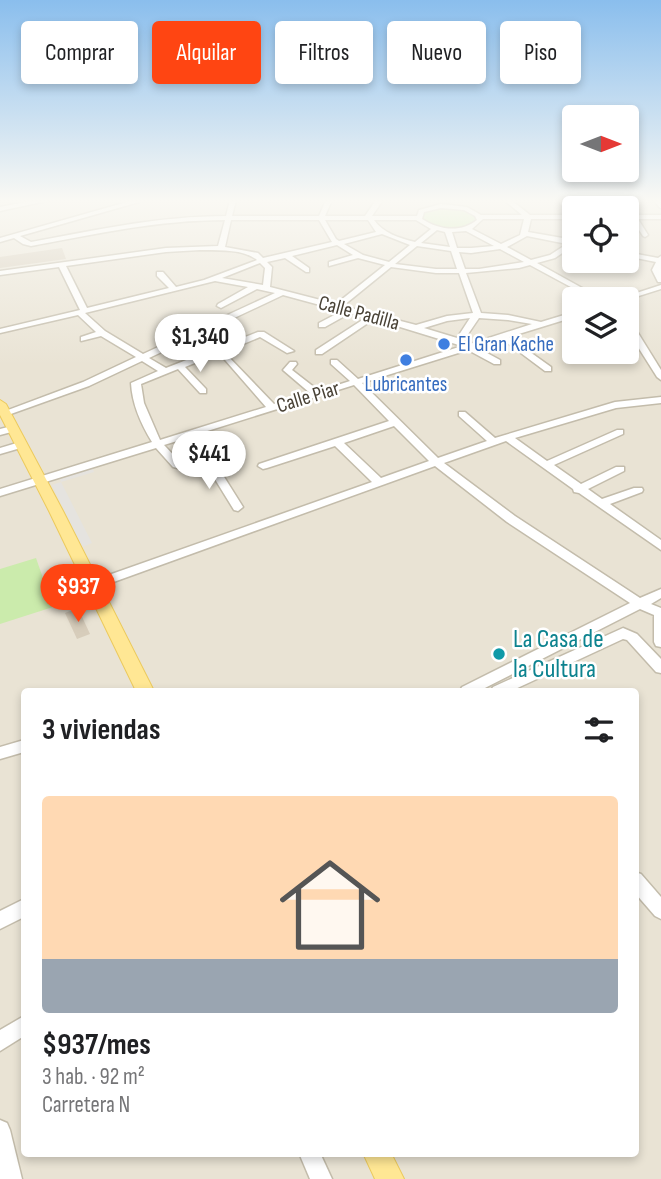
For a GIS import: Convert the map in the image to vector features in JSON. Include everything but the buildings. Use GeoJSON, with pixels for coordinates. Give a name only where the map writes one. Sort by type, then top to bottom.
{"type":"FeatureCollection","features":[{"type":"Feature","properties":{"kind":"main road"},"geometry":{"type":"LineString","coordinates":[[2,408],[6,430],[20,445],[42,479],[144,688]]}},
{"type":"Feature","properties":{"kind":"main road"},"geometry":{"type":"LineString","coordinates":[[378,1157],[390,1179]]}},
{"type":"Feature","properties":{"kind":"street"},"geometry":{"type":"LineString","coordinates":[[0,273],[130,255]]}},
{"type":"Feature","properties":{"kind":"street"},"geometry":{"type":"LineString","coordinates":[[255,255],[266,260]]}},
{"type":"Feature","properties":{"kind":"street"},"geometry":{"type":"LineString","coordinates":[[0,331],[215,279],[230,271],[290,255]]}},
{"type":"Feature","properties":{"kind":"street"},"geometry":{"type":"LineString","coordinates":[[360,255],[390,264],[464,273],[501,271],[558,255]]}},
{"type":"Feature","properties":{"kind":"street"},"geometry":{"type":"LineString","coordinates":[[332,264],[360,255]]}},
{"type":"Feature","properties":{"kind":"street"},"geometry":{"type":"LineString","coordinates":[[337,307],[402,255]]}},
{"type":"Feature","properties":{"kind":"street"},"geometry":{"type":"LineString","coordinates":[[458,255],[477,314]]}},
{"type":"Feature","properties":{"kind":"street"},"geometry":{"type":"LineString","coordinates":[[516,255],[576,287]]}},
{"type":"Feature","properties":{"kind":"street"},"geometry":{"type":"LineString","coordinates":[[286,256],[306,270]]}},
{"type":"Feature","properties":{"kind":"street"},"geometry":{"type":"LineString","coordinates":[[639,256],[660,259],[656,270],[661,279]]}},
{"type":"Feature","properties":{"kind":"street"},"geometry":{"type":"LineString","coordinates":[[266,260],[271,278],[266,288]]}},
{"type":"Feature","properties":{"kind":"street"},"geometry":{"type":"LineString","coordinates":[[62,265],[82,312],[103,333],[166,372]]}},
{"type":"Feature","properties":{"kind":"street"},"geometry":{"type":"LineString","coordinates":[[160,274],[174,289]]}},
{"type":"Feature","properties":{"kind":"street","name":"Calle Padilla"},"geometry":{"type":"LineString","coordinates":[[215,279],[283,292],[416,328],[459,341],[497,362]]}},
{"type":"Feature","properties":{"kind":"street"},"geometry":{"type":"LineString","coordinates":[[221,306],[256,286]]}},
{"type":"Feature","properties":{"kind":"street"},"geometry":{"type":"LineString","coordinates":[[639,294],[661,287]]}},
{"type":"Feature","properties":{"kind":"street"},"geometry":{"type":"LineString","coordinates":[[2,408],[86,384],[283,292]]}},
{"type":"Feature","properties":{"kind":"street"},"geometry":{"type":"LineString","coordinates":[[322,325],[350,310]]}},
{"type":"Feature","properties":{"kind":"street"},"geometry":{"type":"LineString","coordinates":[[459,341],[477,314]]}},
{"type":"Feature","properties":{"kind":"street"},"geometry":{"type":"LineString","coordinates":[[416,328],[448,317],[477,314],[540,325]]}},
{"type":"Feature","properties":{"kind":"street"},"geometry":{"type":"LineString","coordinates":[[319,352],[374,316]]}},
{"type":"Feature","properties":{"kind":"street","name":"Calle Piar"},"geometry":{"type":"LineString","coordinates":[[42,479],[562,318]]}},
{"type":"Feature","properties":{"kind":"street"},"geometry":{"type":"LineString","coordinates":[[84,339],[103,333]]}},
{"type":"Feature","properties":{"kind":"street"},"geometry":{"type":"LineString","coordinates":[[202,458],[177,465],[166,457],[155,444],[135,387],[136,383],[261,334],[290,351]]}},
{"type":"Feature","properties":{"kind":"street"},"geometry":{"type":"LineString","coordinates":[[504,337],[548,369]]}},
{"type":"Feature","properties":{"kind":"street"},"geometry":{"type":"LineString","coordinates":[[639,339],[658,366],[661,377]]}},
{"type":"Feature","properties":{"kind":"street"},"geometry":{"type":"LineString","coordinates":[[223,354],[272,408]]}},
{"type":"Feature","properties":{"kind":"street"},"geometry":{"type":"LineString","coordinates":[[334,362],[357,381],[435,462],[480,497],[640,604],[661,613],[661,642]]}},
{"type":"Feature","properties":{"kind":"street"},"geometry":{"type":"LineString","coordinates":[[293,364],[287,370],[317,394]]}},
{"type":"Feature","properties":{"kind":"street"},"geometry":{"type":"LineString","coordinates":[[180,366],[203,391]]}},
{"type":"Feature","properties":{"kind":"street"},"geometry":{"type":"LineString","coordinates":[[93,585],[507,437],[615,405],[661,400]]}},
{"type":"Feature","properties":{"kind":"street"},"geometry":{"type":"LineString","coordinates":[[462,414],[494,442]]}},
{"type":"Feature","properties":{"kind":"street"},"geometry":{"type":"LineString","coordinates":[[263,466],[397,422]]}},
{"type":"Feature","properties":{"kind":"street"},"geometry":{"type":"LineString","coordinates":[[546,465],[620,432]]}},
{"type":"Feature","properties":{"kind":"street"},"geometry":{"type":"LineString","coordinates":[[507,437],[578,490],[661,546]]}},
{"type":"Feature","properties":{"kind":"street"},"geometry":{"type":"LineString","coordinates":[[179,438],[217,474],[238,507]]}},
{"type":"Feature","properties":{"kind":"street"},"geometry":{"type":"LineString","coordinates":[[337,442],[379,484]]}},
{"type":"Feature","properties":{"kind":"street"},"geometry":{"type":"LineString","coordinates":[[0,451],[20,445]]}},
{"type":"Feature","properties":{"kind":"street"},"geometry":{"type":"LineString","coordinates":[[578,490],[620,469]]}},
{"type":"Feature","properties":{"kind":"street"},"geometry":{"type":"LineString","coordinates":[[0,493],[42,479]]}},
{"type":"Feature","properties":{"kind":"street"},"geometry":{"type":"LineString","coordinates":[[600,504],[638,490]]}},
{"type":"Feature","properties":{"kind":"street"},"geometry":{"type":"LineString","coordinates":[[474,688],[661,593]]}},
{"type":"Feature","properties":{"kind":"street"},"geometry":{"type":"LineString","coordinates":[[504,688],[623,633],[632,637],[661,668]]}},
{"type":"Feature","properties":{"kind":"street"},"geometry":{"type":"LineString","coordinates":[[0,753],[21,747]]}},
{"type":"Feature","properties":{"kind":"street"},"geometry":{"type":"LineString","coordinates":[[639,885],[661,910]]}},
{"type":"Feature","properties":{"kind":"street"},"geometry":{"type":"LineString","coordinates":[[0,920],[21,910]]}},
{"type":"Feature","properties":{"kind":"street"},"geometry":{"type":"LineString","coordinates":[[0,1041],[21,1027]]}},
{"type":"Feature","properties":{"kind":"street"},"geometry":{"type":"LineString","coordinates":[[0,1130],[11,1179]]}},
{"type":"Feature","properties":{"kind":"street"},"geometry":{"type":"LineString","coordinates":[[311,1157],[321,1179]]}},
{"type":"Feature","properties":{"kind":"shaded area"},"geometry":{"type":"Polygon","coordinates":[[[0,255],[562,255],[562,273],[639,273],[639,255],[661,255],[661,1179],[0,1179],[0,255]]]}},
{"type":"Feature","properties":{"kind":"shaded area"},"geometry":{"type":"Polygon","coordinates":[[[92,467],[94,472],[61,482],[59,477],[92,467]]]}},
{"type":"Feature","properties":{"kind":"shaded area"},"geometry":{"type":"Polygon","coordinates":[[[61,482],[92,543],[82,547],[52,485],[61,482]]]}},
{"type":"Feature","properties":{"kind":"green space"},"geometry":{"type":"Polygon","coordinates":[[[36,558],[53,607],[0,624],[0,569],[36,558]]]}},
{"type":"Feature","properties":{"kind":"place","name":"El Gran Kache"},"geometry":{"type":"Point","coordinates":[444,344]}},
{"type":"Feature","properties":{"kind":"place","name":"Lubricantes"},"geometry":{"type":"Point","coordinates":[406,360]}},
{"type":"Feature","properties":{"kind":"place","name":"La Casa de la Cultura"},"geometry":{"type":"Point","coordinates":[499,654]}}]}
